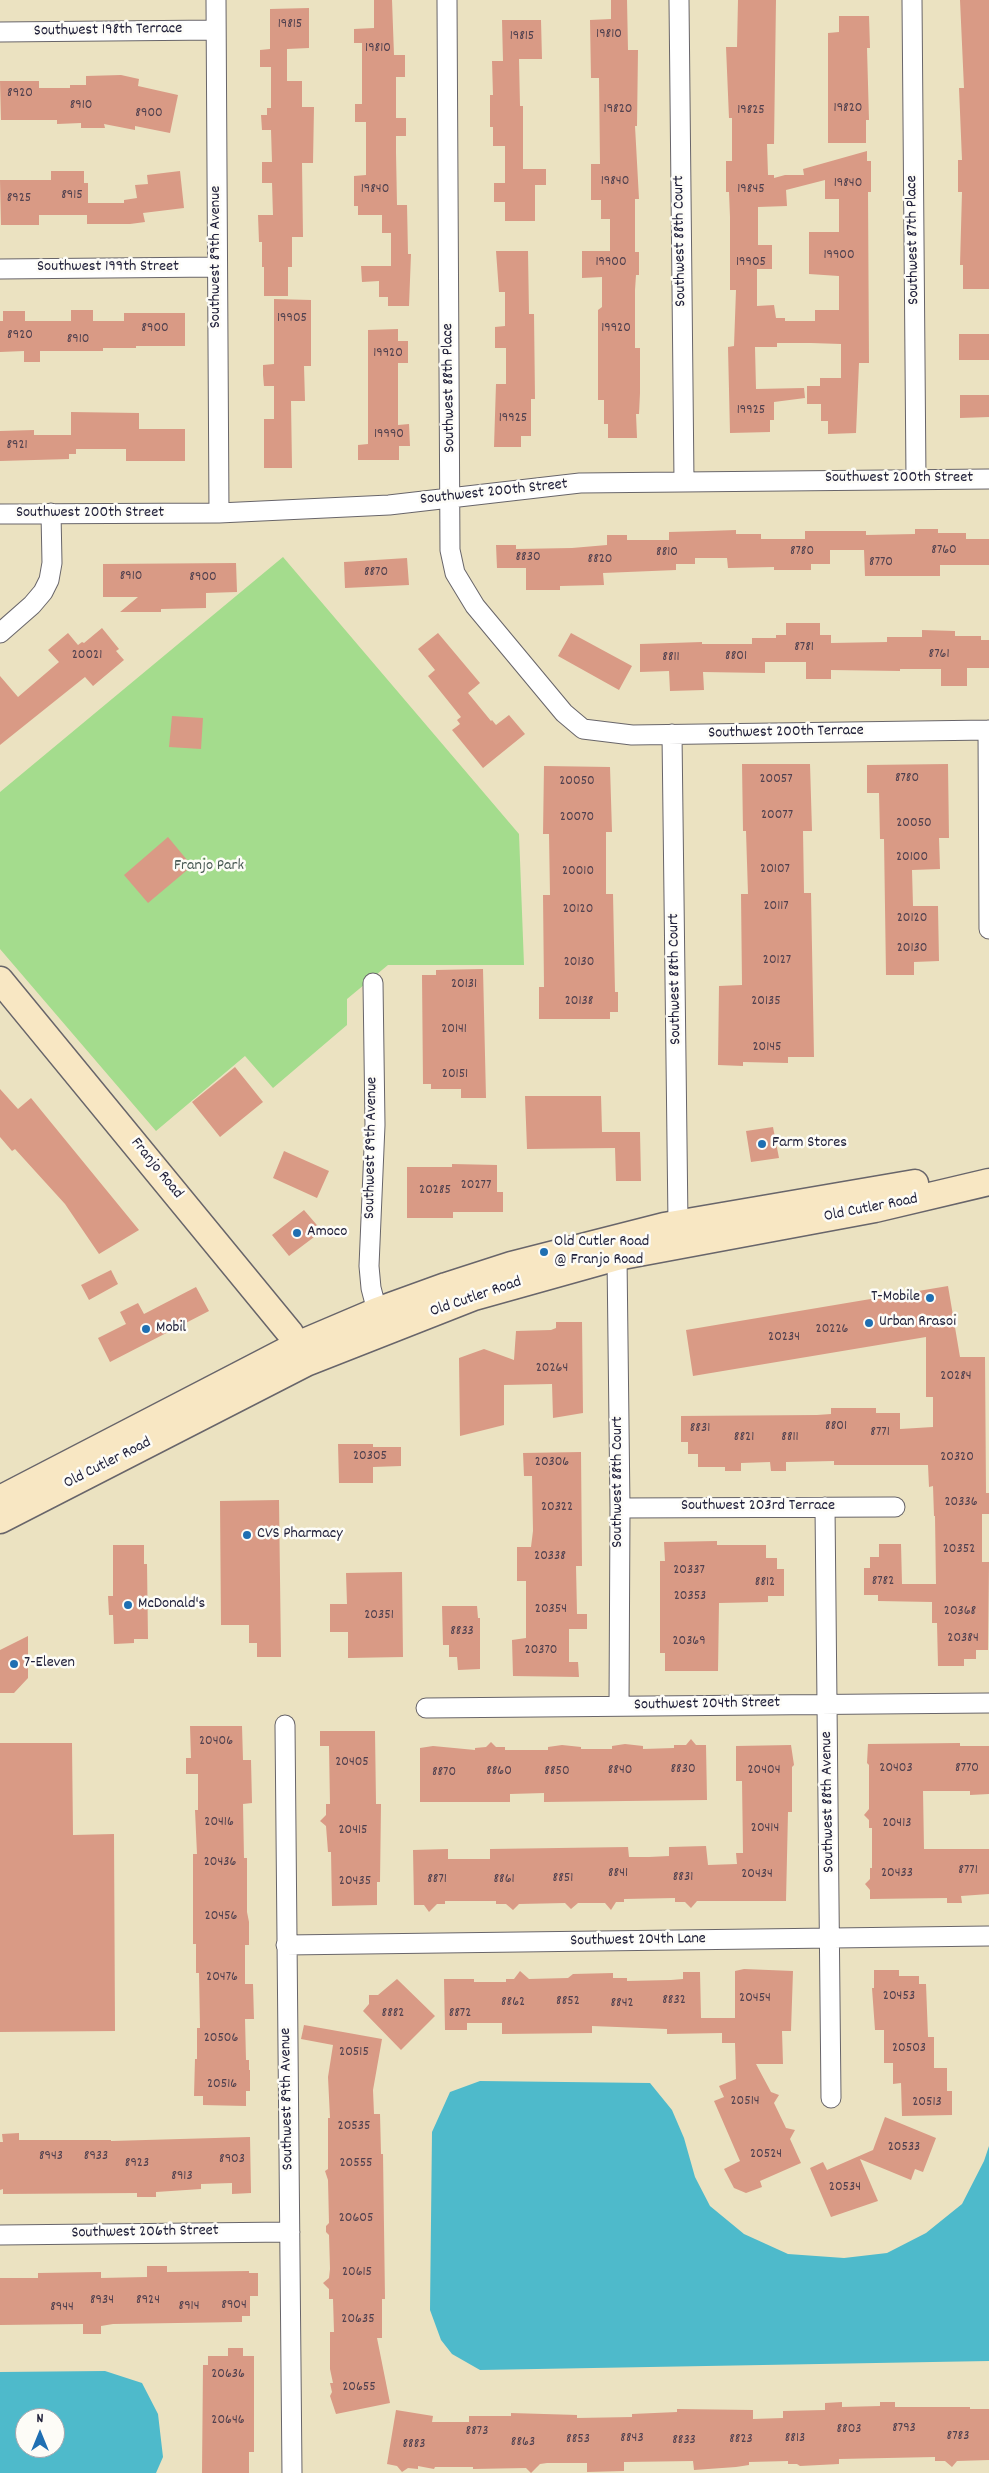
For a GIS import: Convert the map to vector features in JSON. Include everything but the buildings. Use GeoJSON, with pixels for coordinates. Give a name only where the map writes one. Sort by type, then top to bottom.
{"type":"FeatureCollection","features":[{"type":"Feature","properties":{"kind":"main road","name":"Franjo Road"},"geometry":{"type":"LineString","coordinates":[[0,980],[285,1327],[301,1354]]}},
{"type":"Feature","properties":{"kind":"main road","name":"Old Cutler Road"},"geometry":{"type":"LineString","coordinates":[[0,1499],[63,1476],[301,1354],[376,1311],[486,1274],[573,1258],[617,1257],[816,1210],[989,1165]]}},
{"type":"Feature","properties":{"kind":"main road","name":"Old Cutler Road"},"geometry":{"type":"LineString","coordinates":[[301,1354],[474,1297],[573,1258],[678,1223],[931,1197],[989,1182]]}},
{"type":"Feature","properties":{"kind":"main road","name":"Old Cutler Road"},"geometry":{"type":"LineString","coordinates":[[0,1520],[63,1476]]}},
{"type":"Feature","properties":{"kind":"street","name":"Southwest 89th Avenue"},"geometry":{"type":"LineString","coordinates":[[216,0],[219,513]]}},
{"type":"Feature","properties":{"kind":"street","name":"Southwest 88th Place"},"geometry":{"type":"LineString","coordinates":[[447,0],[452,564],[465,593],[564,713],[583,729]]}},
{"type":"Feature","properties":{"kind":"street","name":"Southwest 88th Court"},"geometry":{"type":"LineString","coordinates":[[679,0],[684,481]]}},
{"type":"Feature","properties":{"kind":"street","name":"Southwest 87th Place"},"geometry":{"type":"LineString","coordinates":[[912,0],[916,479]]}},
{"type":"Feature","properties":{"kind":"street","name":"Southwest 198th Terrace"},"geometry":{"type":"LineString","coordinates":[[0,32],[216,30]]}},
{"type":"Feature","properties":{"kind":"street","name":"Southwest 199th Street"},"geometry":{"type":"LineString","coordinates":[[0,269],[217,267]]}},
{"type":"Feature","properties":{"kind":"street","name":"Southwest 200th Street"},"geometry":{"type":"LineString","coordinates":[[0,514],[219,513],[389,505],[580,483],[989,479]]}},
{"type":"Feature","properties":{"kind":"street"},"geometry":{"type":"LineString","coordinates":[[0,633],[32,604],[43,592],[49,580],[52,563],[51,513]]}},
{"type":"Feature","properties":{"kind":"street","name":"Southwest 200th Terrace"},"geometry":{"type":"LineString","coordinates":[[583,729],[614,734],[988,730]]}},
{"type":"Feature","properties":{"kind":"street"},"geometry":{"type":"LineString","coordinates":[[988,730],[989,929]]}},
{"type":"Feature","properties":{"kind":"street","name":"Southwest 88th Court"},"geometry":{"type":"LineString","coordinates":[[672,734],[678,1223]]}},
{"type":"Feature","properties":{"kind":"street","name":"Southwest 89th Avenue"},"geometry":{"type":"LineString","coordinates":[[373,983],[375,1125],[369,1266],[376,1311]]}},
{"type":"Feature","properties":{"kind":"street","name":"Southwest 88th Court"},"geometry":{"type":"LineString","coordinates":[[617,1257],[620,1508],[619,1706]]}},
{"type":"Feature","properties":{"kind":"street","name":"Southwest 88th Avenue"},"geometry":{"type":"LineString","coordinates":[[825,1507],[831,2098]]}},
{"type":"Feature","properties":{"kind":"street","name":"Southwest 203rd Terrace"},"geometry":{"type":"LineString","coordinates":[[620,1508],[895,1507]]}},
{"type":"Feature","properties":{"kind":"street","name":"Southwest 204th Street"},"geometry":{"type":"LineString","coordinates":[[426,1708],[989,1702]]}},
{"type":"Feature","properties":{"kind":"street","name":"Southwest 89th Avenue"},"geometry":{"type":"LineString","coordinates":[[285,1724],[292,2473]]}},
{"type":"Feature","properties":{"kind":"street","name":"Southwest 204th Lane"},"geometry":{"type":"LineString","coordinates":[[286,1945],[989,1936]]}},
{"type":"Feature","properties":{"kind":"street","name":"Southwest 206th Street"},"geometry":{"type":"LineString","coordinates":[[0,2235],[290,2232]]}},
{"type":"Feature","properties":{"kind":"green space","name":"Franjo Park"},"geometry":{"type":"Polygon","coordinates":[[[283,557],[519,834],[524,965],[388,965],[347,999],[347,1025],[273,1088],[245,1056],[156,1131],[0,949],[0,792],[283,557]]]}},
{"type":"Feature","properties":{"kind":"water"},"geometry":{"type":"Polygon","coordinates":[[[480,2081],[650,2083],[672,2110],[684,2138],[695,2177],[710,2206],[744,2234],[788,2254],[844,2258],[887,2253],[926,2233],[962,2204],[984,2161],[989,2146],[989,2361],[480,2370],[452,2354],[441,2340],[430,2310],[432,2132],[450,2092],[480,2081]]]}},
{"type":"Feature","properties":{"kind":"water"},"geometry":{"type":"Polygon","coordinates":[[[105,2371],[142,2383],[158,2414],[163,2457],[156,2473],[0,2473],[0,2372],[105,2371]]]}},
{"type":"Feature","properties":{"kind":"place","name":"Farm Stores"},"geometry":{"type":"Point","coordinates":[762,1144]}},
{"type":"Feature","properties":{"kind":"place","name":"Amoco"},"geometry":{"type":"Point","coordinates":[297,1233]}},
{"type":"Feature","properties":{"kind":"place","name":"Old Cutler Road @ Franjo Road"},"geometry":{"type":"Point","coordinates":[544,1252]}},
{"type":"Feature","properties":{"kind":"place","name":"T-Mobile"},"geometry":{"type":"Point","coordinates":[930,1298]}},
{"type":"Feature","properties":{"kind":"place","name":"Urban Rrasoi"},"geometry":{"type":"Point","coordinates":[869,1323]}},
{"type":"Feature","properties":{"kind":"place","name":"Mobil"},"geometry":{"type":"Point","coordinates":[146,1329]}},
{"type":"Feature","properties":{"kind":"place","name":"CVS Pharmacy"},"geometry":{"type":"Point","coordinates":[247,1535]}},
{"type":"Feature","properties":{"kind":"place","name":"McDonald's"},"geometry":{"type":"Point","coordinates":[128,1605]}},
{"type":"Feature","properties":{"kind":"place","name":"7-Eleven"},"geometry":{"type":"Point","coordinates":[14,1664]}}]}
